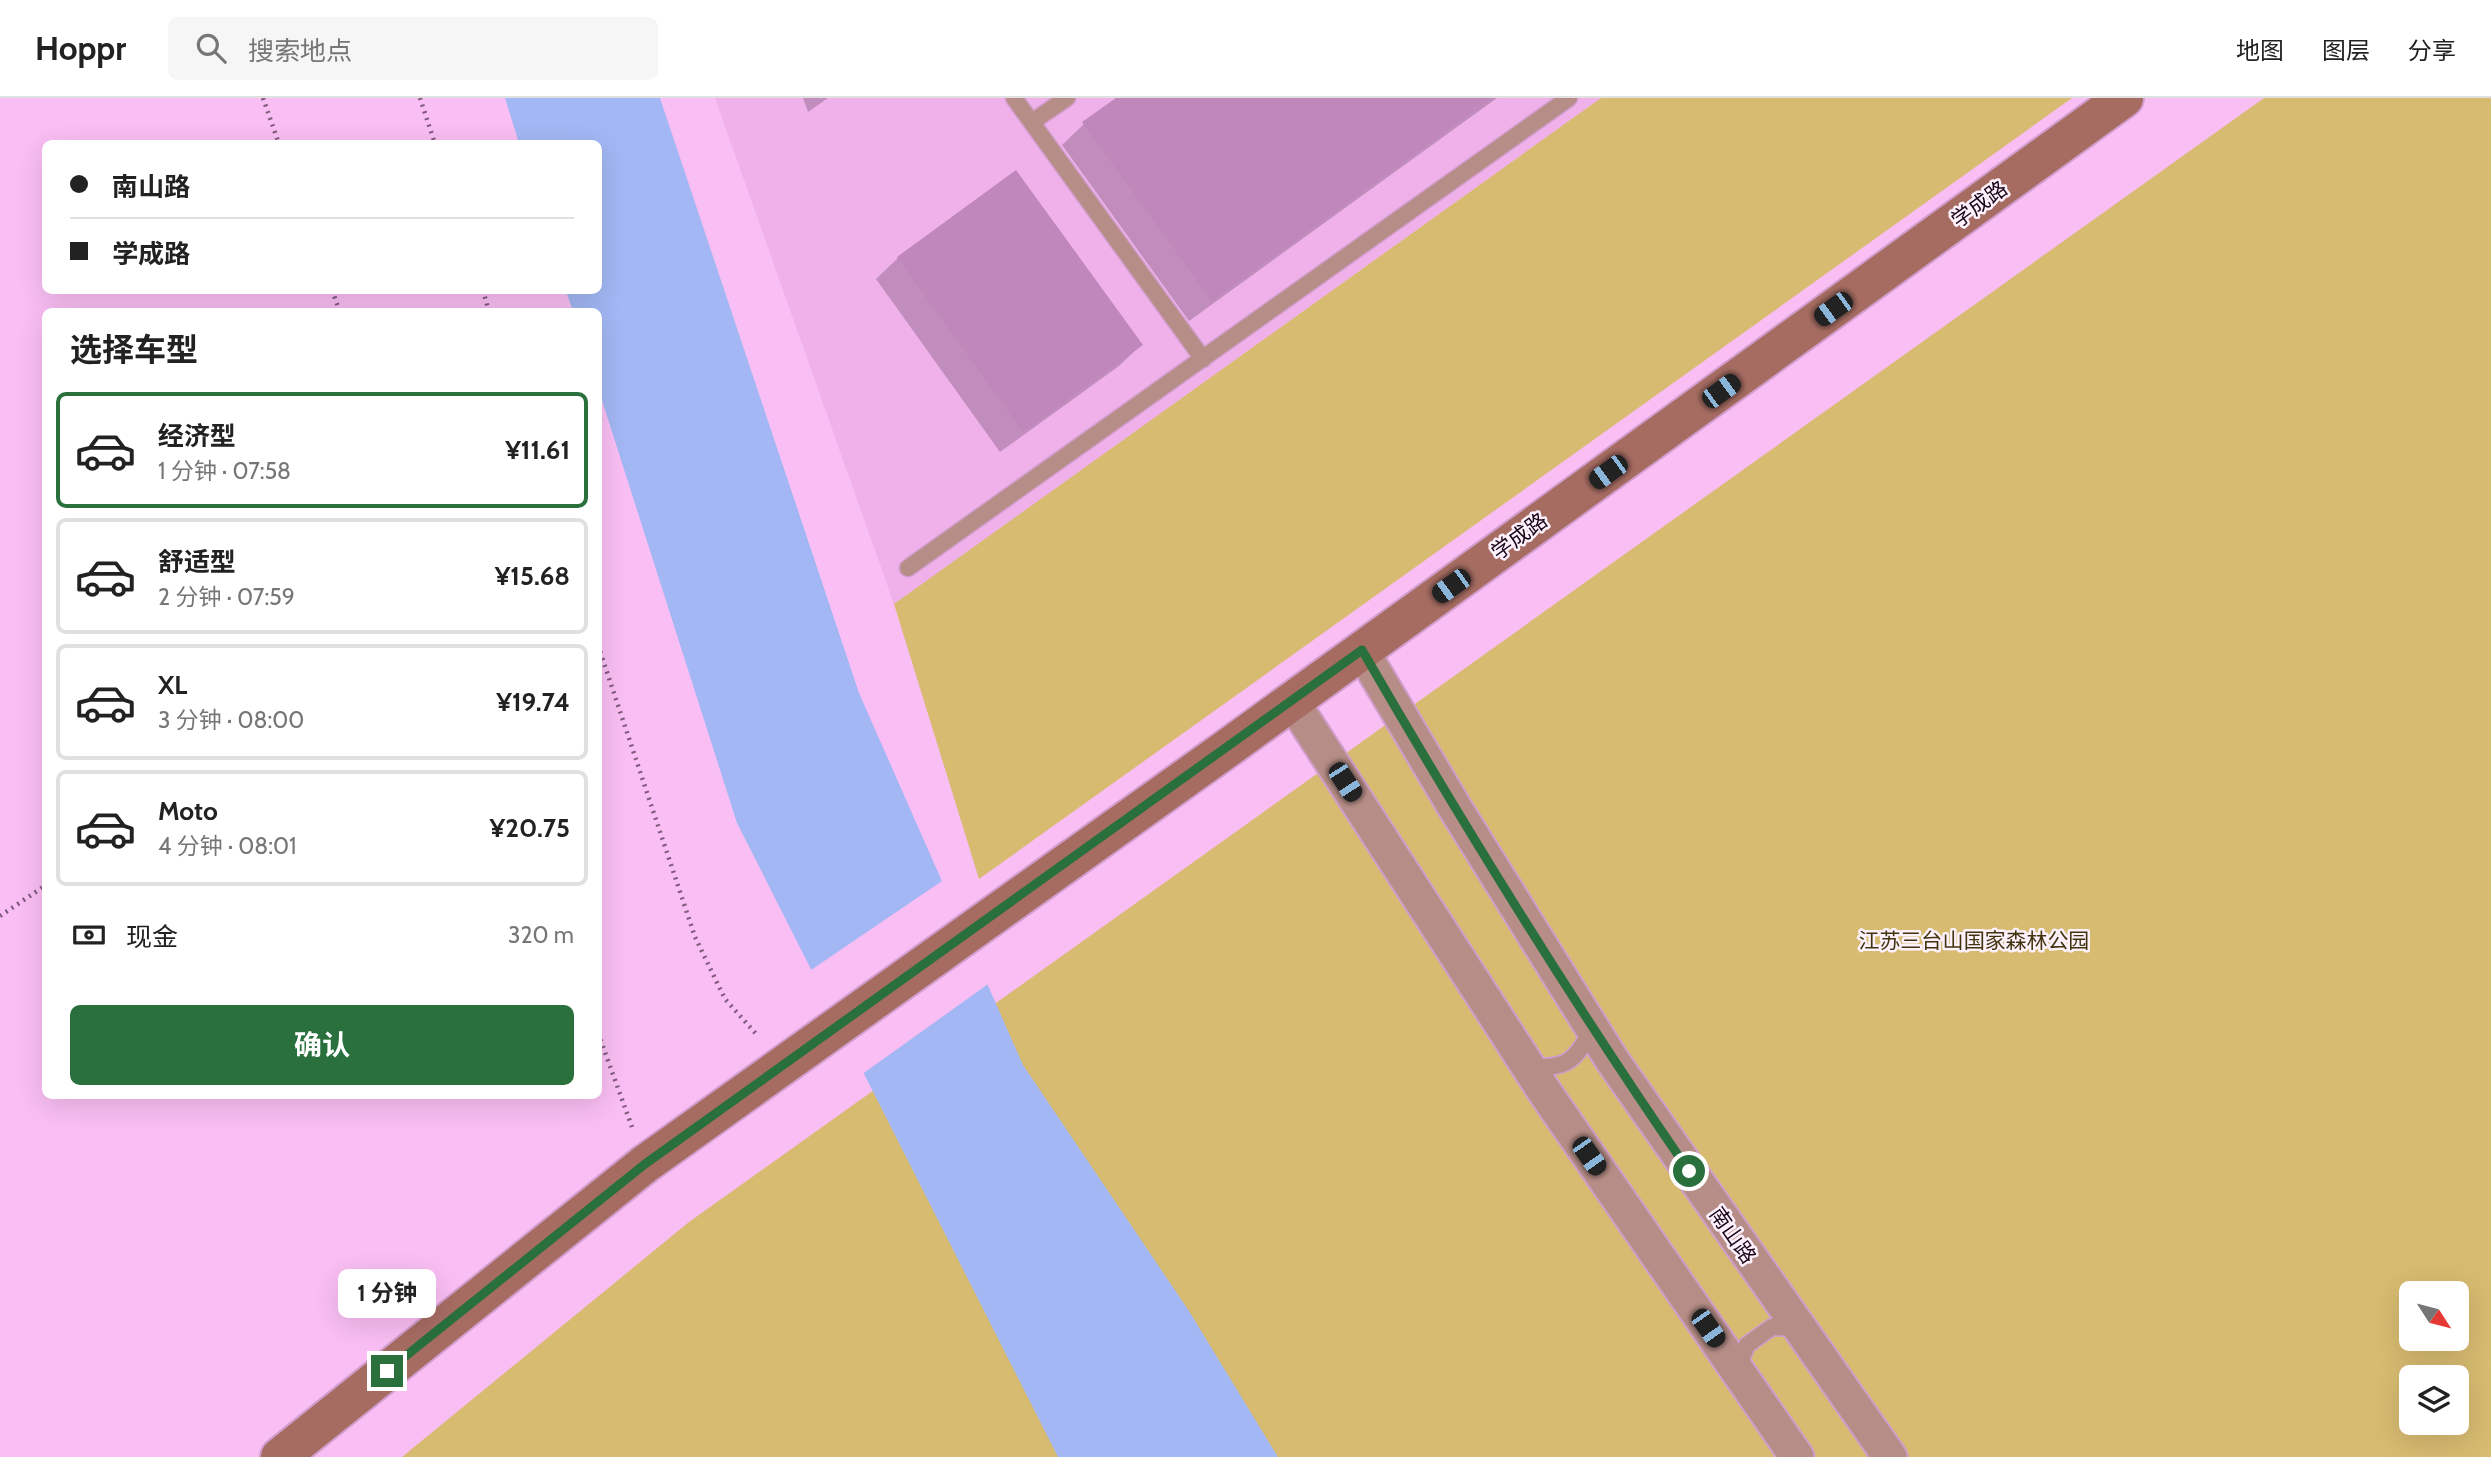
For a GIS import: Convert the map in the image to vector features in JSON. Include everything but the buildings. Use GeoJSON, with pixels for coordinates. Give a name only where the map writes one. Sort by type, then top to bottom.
{"type":"FeatureCollection","features":[{"type":"Feature","properties":{"kind":"street","name":"学成路"},"geometry":{"type":"LineString","coordinates":[[280,1457],[645,1164],[1292,701],[2124,98]]}},
{"type":"Feature","properties":{"kind":"street","name":"南山路"},"geometry":{"type":"LineString","coordinates":[[1362,650],[1455,808],[1593,1029],[1890,1457]]}},
{"type":"Feature","properties":{"kind":"street"},"geometry":{"type":"LineString","coordinates":[[1292,701],[1529,1067],[1797,1457]]}},
{"type":"Feature","properties":{"kind":"lane"},"geometry":{"type":"LineString","coordinates":[[1014,98],[1203,359]]}},
{"type":"Feature","properties":{"kind":"lane"},"geometry":{"type":"LineString","coordinates":[[1032,122],[1067,98]]}},
{"type":"Feature","properties":{"kind":"lane"},"geometry":{"type":"LineString","coordinates":[[908,568],[1569,98]]}},
{"type":"Feature","properties":{"kind":"lane"},"geometry":{"type":"LineString","coordinates":[[1529,1067],[1556,1068],[1578,1054],[1593,1029]]}},
{"type":"Feature","properties":{"kind":"lane"},"geometry":{"type":"LineString","coordinates":[[1737,1370],[1747,1345],[1773,1326],[1798,1328]]}},
{"type":"Feature","properties":{"kind":"path"},"geometry":{"type":"LineString","coordinates":[[263,98],[278,140]]}},
{"type":"Feature","properties":{"kind":"path"},"geometry":{"type":"LineString","coordinates":[[420,98],[434,140]]}},
{"type":"Feature","properties":{"kind":"path"},"geometry":{"type":"LineString","coordinates":[[602,657],[695,937],[725,999],[784,1065]]}},
{"type":"Feature","properties":{"kind":"path"},"geometry":{"type":"LineString","coordinates":[[0,916],[42,888]]}},
{"type":"Feature","properties":{"kind":"path"},"geometry":{"type":"LineString","coordinates":[[602,1044],[645,1164]]}},
{"type":"Feature","properties":{"kind":"shaded area"},"geometry":{"type":"Polygon","coordinates":[[[715,98],[1601,98],[894,604],[715,98]]]}},
{"type":"Feature","properties":{"kind":"green space"},"geometry":{"type":"Polygon","coordinates":[[[1601,98],[2072,98],[979,879],[894,604],[1601,98]]]}},
{"type":"Feature","properties":{"kind":"green space","name":"江苏三台山国家森林公园"},"geometry":{"type":"Polygon","coordinates":[[[2264,98],[2491,98],[2491,1457],[402,1457],[689,1222],[2264,98]]]}},
{"type":"Feature","properties":{"kind":"water"},"geometry":{"type":"Polygon","coordinates":[[[505,98],[660,98],[859,693],[1023,1065],[1189,1311],[1278,1457],[1058,1457],[737,823],[602,400],[602,308],[572,308],[567,294],[602,294],[602,140],[518,140],[505,98]]]}},
{"type":"Feature","properties":{"kind":"pier"},"geometry":{"type":"Polygon","coordinates":[[[945,879],[991,982],[861,1075],[808,972],[945,879]]]}},
{"type":"Feature","properties":{"kind":"route"},"geometry":{"type":"LineString","coordinates":[[387,1371],[645,1164],[1362,650],[1455,808],[1612,1060],[1689,1171]]}}]}
